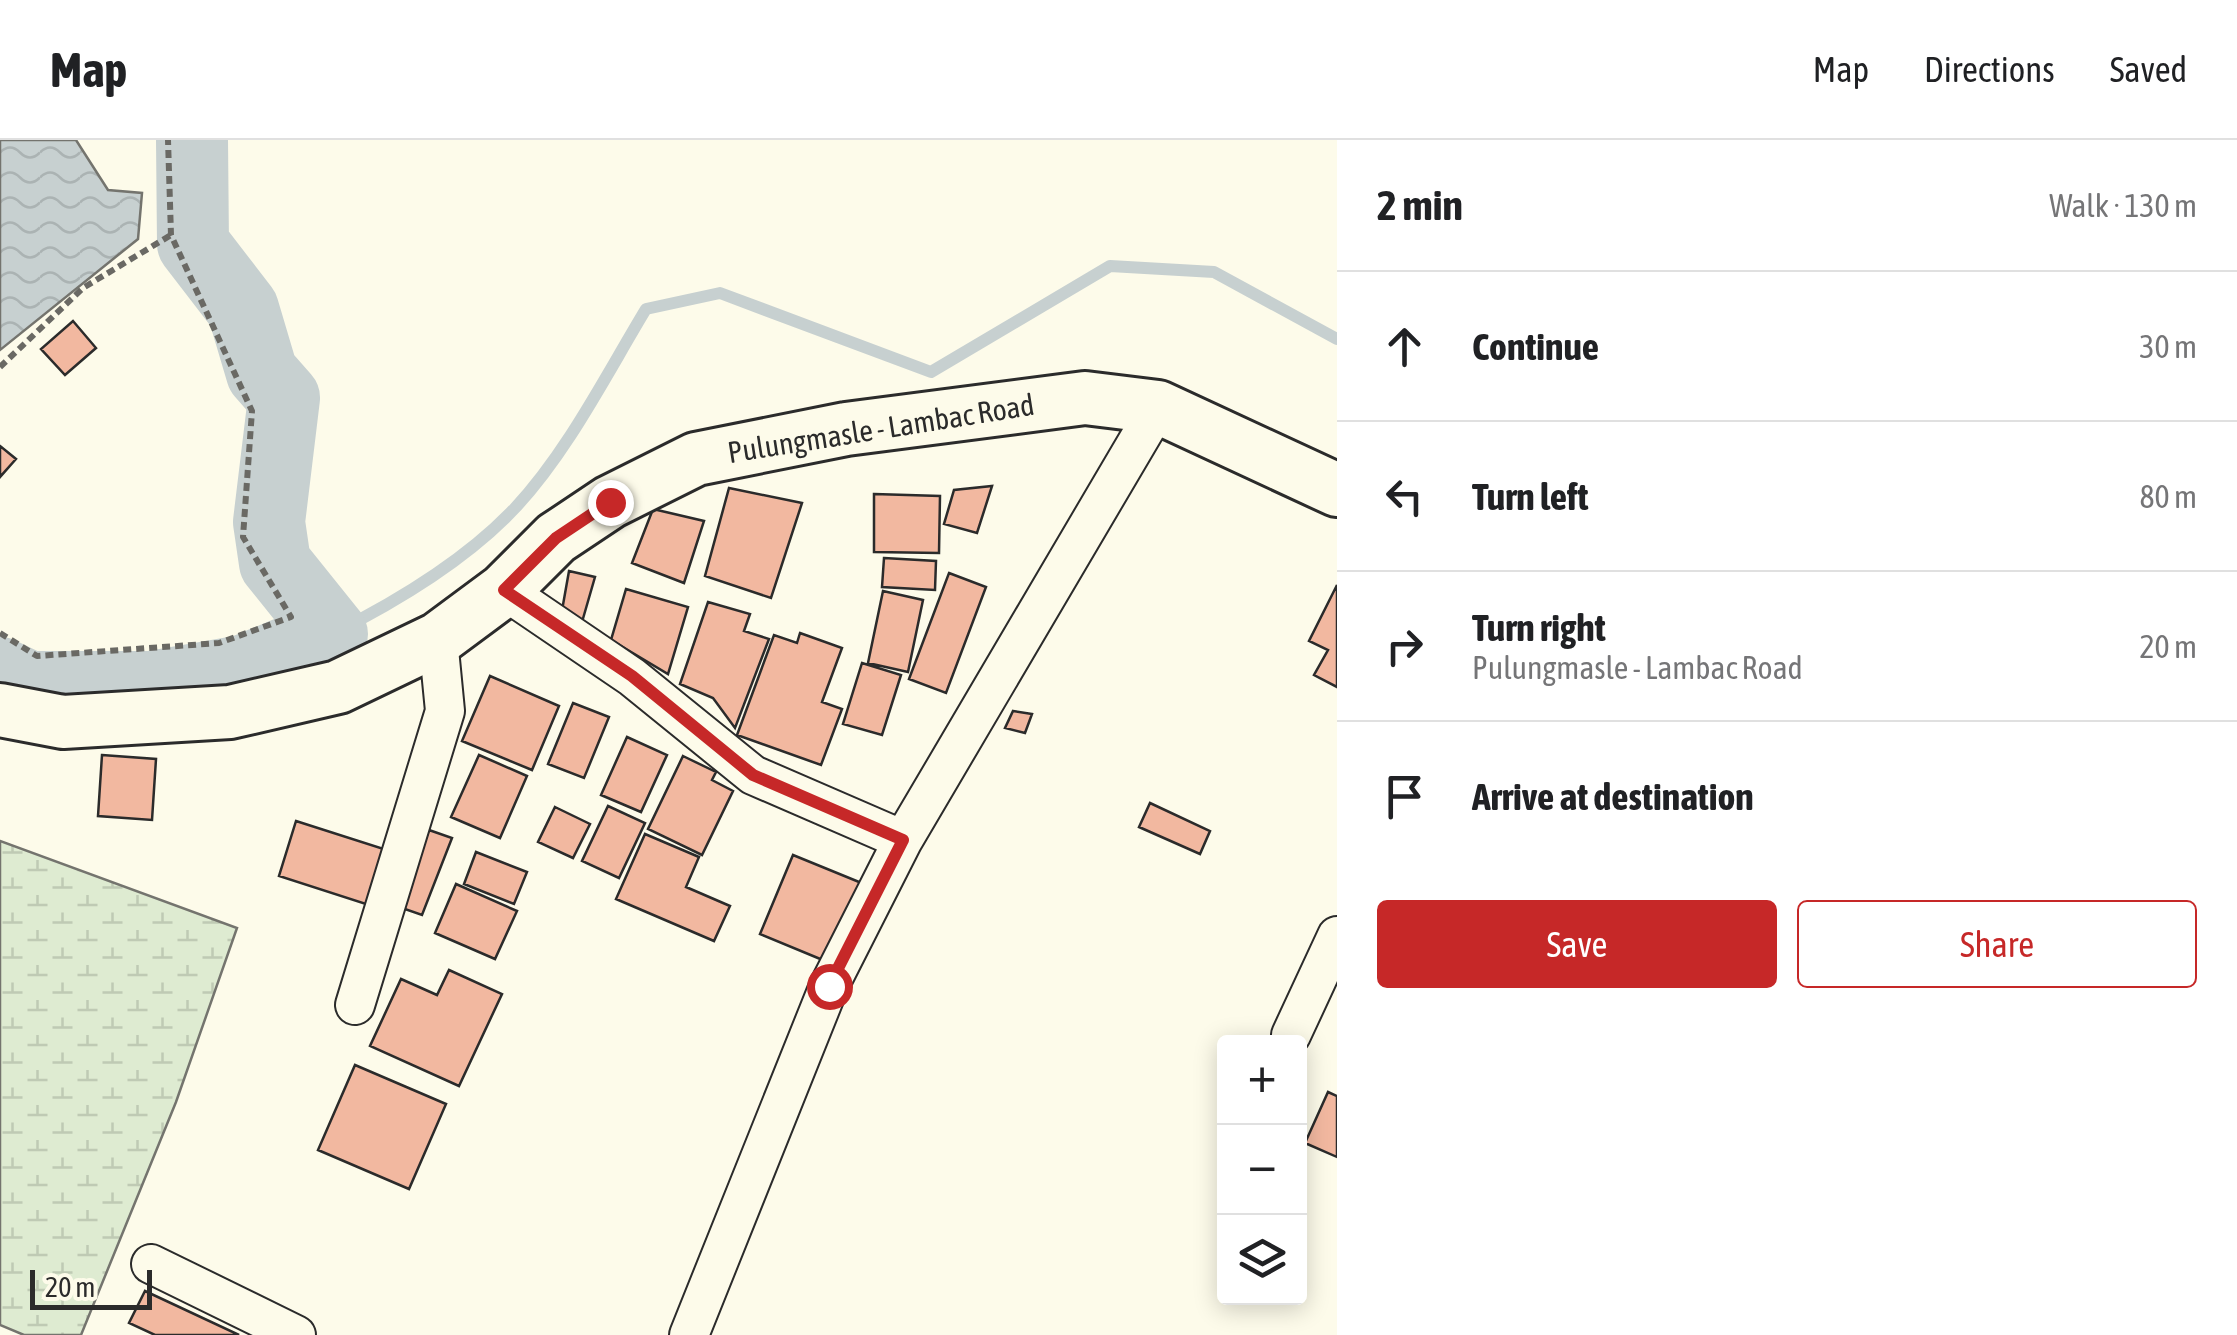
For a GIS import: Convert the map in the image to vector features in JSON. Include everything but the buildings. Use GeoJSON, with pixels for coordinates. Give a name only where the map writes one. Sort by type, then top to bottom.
{"type":"FeatureCollection","features":[{"type":"Feature","properties":{"kind":"street","name":"Pulungmasle - Lambac Road"},"geometry":{"type":"LineString","coordinates":[[0,710],[63,722],[230,712],[338,687],[438,640],[504,590],[570,529],[610,502],[696,459],[846,429],[1085,398],[1158,406],[1337,490]]}},
{"type":"Feature","properties":{"kind":"street"},"geometry":{"type":"LineString","coordinates":[[689,1335],[829,986],[903,840],[1158,406]]}},
{"type":"Feature","properties":{"kind":"street"},"geometry":{"type":"LineString","coordinates":[[504,590],[632,676],[753,775],[903,840]]}},
{"type":"Feature","properties":{"kind":"street"},"geometry":{"type":"LineString","coordinates":[[355,1005],[444,711],[438,640]]}},
{"type":"Feature","properties":{"kind":"street"},"geometry":{"type":"LineString","coordinates":[[1291,1035],[1337,936]]}},
{"type":"Feature","properties":{"kind":"street"},"geometry":{"type":"LineString","coordinates":[[152,1264],[296,1335]]}},
{"type":"Feature","properties":{"kind":"path"},"geometry":{"type":"LineString","coordinates":[[0,633],[37,656],[219,644],[291,617],[243,537],[252,411],[171,235],[168,140]]}},
{"type":"Feature","properties":{"kind":"path"},"geometry":{"type":"LineString","coordinates":[[0,367],[82,288],[171,235]]}},
{"type":"Feature","properties":{"kind":"green space"},"geometry":{"type":"Polygon","coordinates":[[[0,841],[237,928],[176,1102],[81,1335],[24,1335],[0,1325],[0,841]]]}},
{"type":"Feature","properties":{"kind":"water"},"geometry":{"type":"Polygon","coordinates":[[[0,140],[76,140],[108,190],[142,193],[138,239],[0,350],[0,140]]]}},
{"type":"Feature","properties":{"kind":"waterway"},"geometry":{"type":"LineString","coordinates":[[0,673],[29,687],[151,687],[243,671],[332,634],[275,563],[269,522],[284,398],[262,373],[243,309],[193,244],[192,140]]}},
{"type":"Feature","properties":{"kind":"waterway"},"geometry":{"type":"LineString","coordinates":[[332,634],[429,578],[475,545],[515,508],[569,437],[646,309],[720,293],[931,372],[1110,266],[1214,272],[1337,339]]}},
{"type":"Feature","properties":{"kind":"route"},"geometry":{"type":"LineString","coordinates":[[610,502],[556,538],[504,590],[632,676],[753,775],[903,840],[829,986]]}}]}
